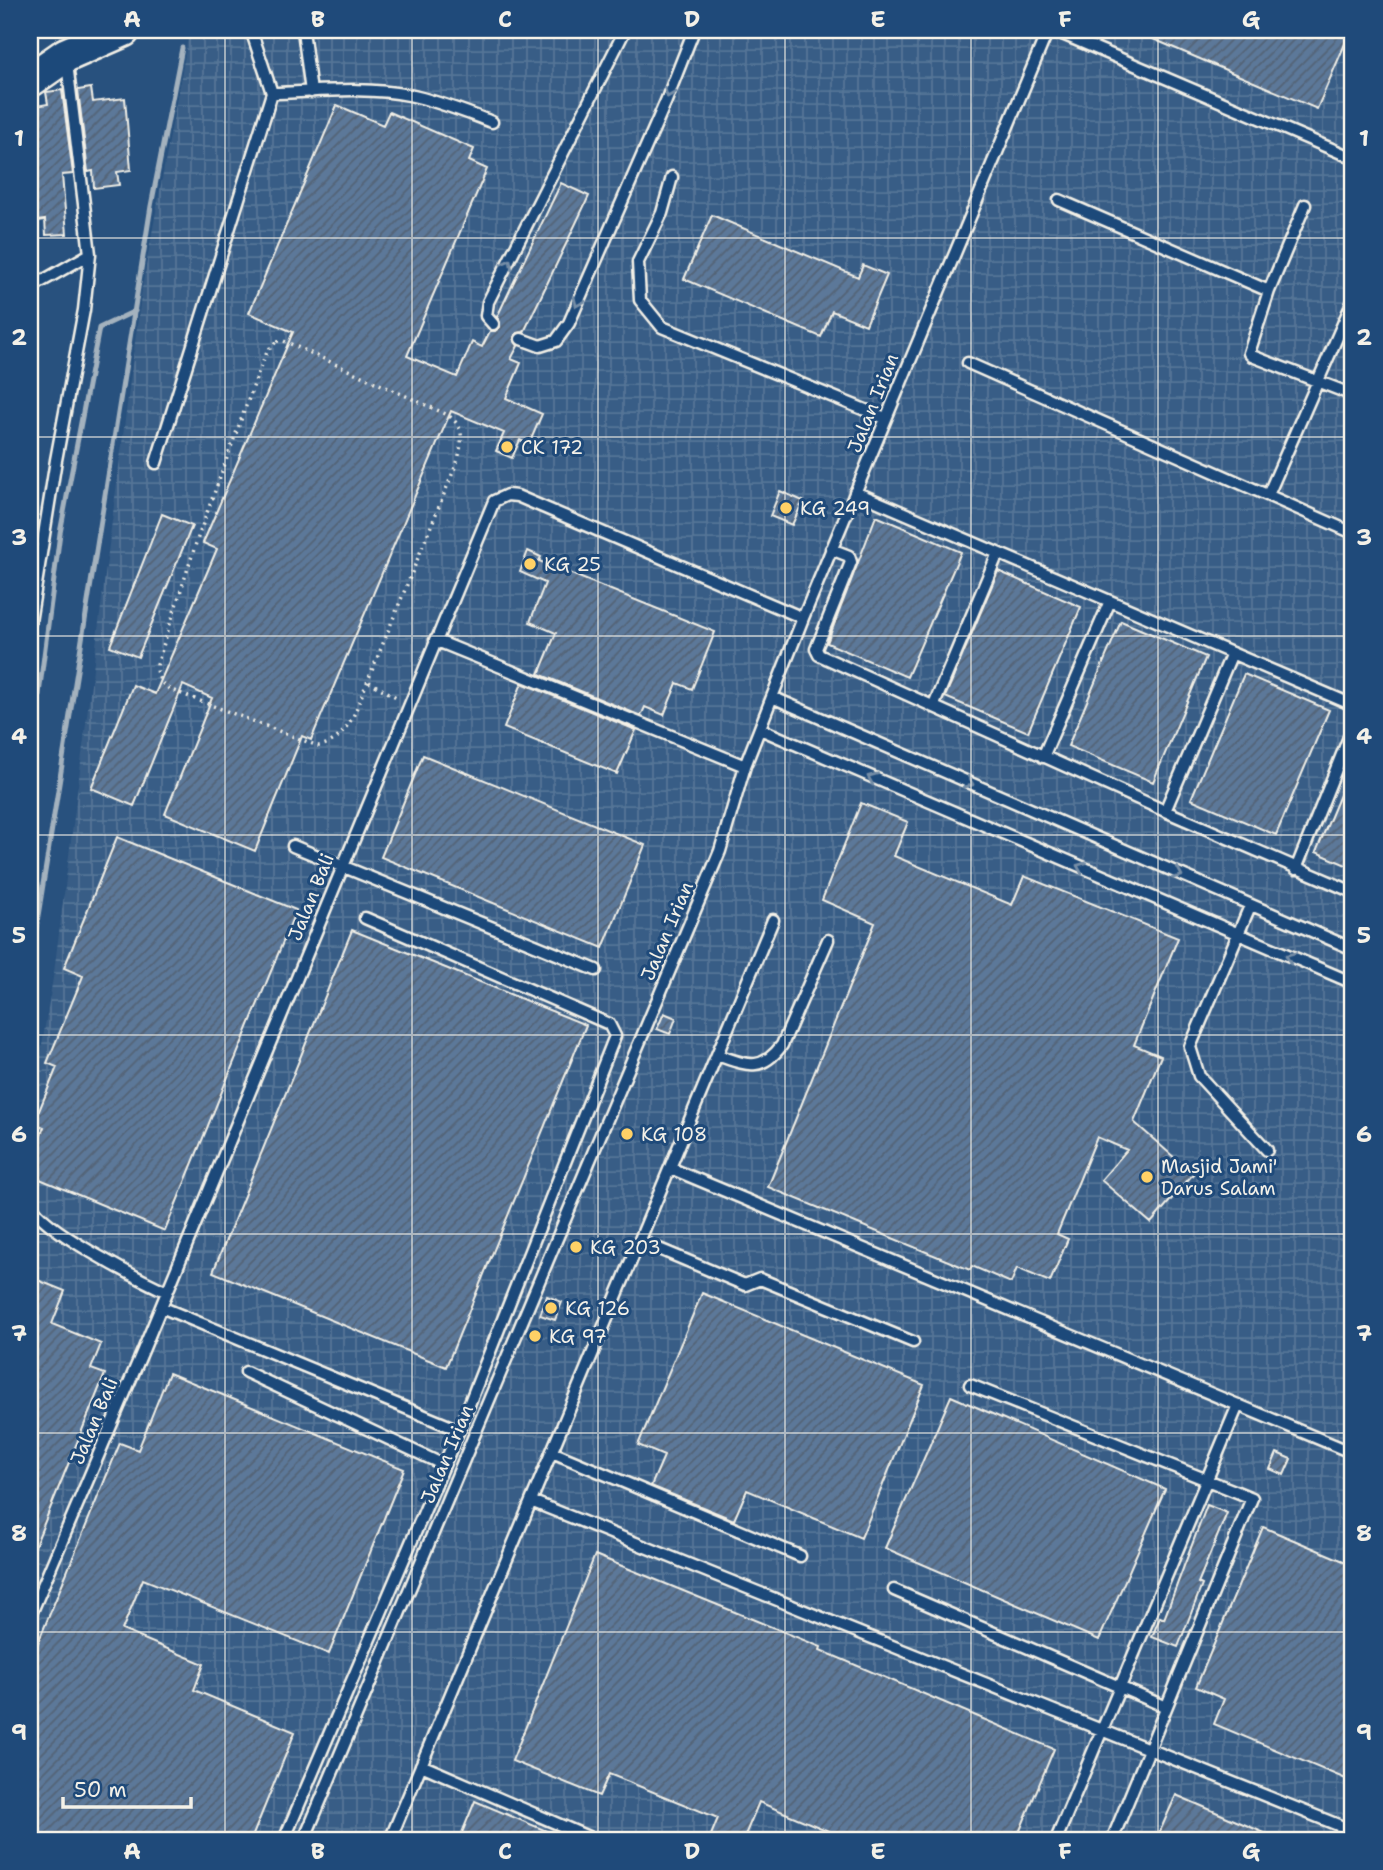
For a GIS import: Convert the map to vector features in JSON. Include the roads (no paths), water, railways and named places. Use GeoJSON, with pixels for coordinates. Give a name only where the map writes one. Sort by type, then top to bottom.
{"type":"FeatureCollection","features":[{"type":"Feature","properties":{"kind":"highway"},"geometry":{"type":"LineString","coordinates":[[30,80],[66,55],[123,30]]}},
{"type":"Feature","properties":{"kind":"lane"},"geometry":{"type":"LineString","coordinates":[[156,463],[272,93],[267,71],[251,30]]}},
{"type":"Feature","properties":{"kind":"lane"},"geometry":{"type":"LineString","coordinates":[[303,30],[311,92]]}},
{"type":"Feature","properties":{"kind":"lane"},"geometry":{"type":"LineString","coordinates":[[493,324],[486,316],[488,302],[625,30]]}},
{"type":"Feature","properties":{"kind":"lane"},"geometry":{"type":"LineString","coordinates":[[521,339],[540,346],[556,341],[569,323],[666,101],[694,30]]}},
{"type":"Feature","properties":{"kind":"lane"},"geometry":{"type":"LineString","coordinates":[[1050,30],[1353,158]]}},
{"type":"Feature","properties":{"kind":"lane","name":"Jalan Irian"},"geometry":{"type":"LineString","coordinates":[[304,1840],[720,851],[745,766],[803,618],[1050,30]]}},
{"type":"Feature","properties":{"kind":"lane"},"geometry":{"type":"LineString","coordinates":[[30,622],[84,310],[90,254],[66,55]]}},
{"type":"Feature","properties":{"kind":"lane"},"geometry":{"type":"LineString","coordinates":[[272,93],[359,92],[407,95],[440,103],[492,122]]}},
{"type":"Feature","properties":{"kind":"lane"},"geometry":{"type":"LineString","coordinates":[[672,177],[662,213],[638,262],[640,300],[662,327],[886,418]]}},
{"type":"Feature","properties":{"kind":"lane"},"geometry":{"type":"LineString","coordinates":[[1059,200],[1269,291]]}},
{"type":"Feature","properties":{"kind":"lane"},"geometry":{"type":"LineString","coordinates":[[1305,205],[1269,291],[1250,354],[1353,396]]}},
{"type":"Feature","properties":{"kind":"lane"},"geometry":{"type":"LineString","coordinates":[[30,288],[90,254]]}},
{"type":"Feature","properties":{"kind":"lane"},"geometry":{"type":"LineString","coordinates":[[1268,495],[1353,301]]}},
{"type":"Feature","properties":{"kind":"lane"},"geometry":{"type":"LineString","coordinates":[[968,363],[1353,533]]}},
{"type":"Feature","properties":{"kind":"lane"},"geometry":{"type":"LineString","coordinates":[[855,492],[1353,705]]}},
{"type":"Feature","properties":{"kind":"lane","name":"Jalan Bali"},"geometry":{"type":"LineString","coordinates":[[30,1616],[167,1293],[494,501],[507,495],[517,496],[803,618]]}},
{"type":"Feature","properties":{"kind":"lane"},"geometry":{"type":"LineString","coordinates":[[831,549],[849,556],[851,562],[816,649],[819,654],[1043,757],[1353,892]]}},
{"type":"Feature","properties":{"kind":"lane"},"geometry":{"type":"LineString","coordinates":[[933,706],[998,553]]}},
{"type":"Feature","properties":{"kind":"lane"},"geometry":{"type":"LineString","coordinates":[[1043,757],[1110,601]]}},
{"type":"Feature","properties":{"kind":"lane"},"geometry":{"type":"LineString","coordinates":[[435,640],[745,766]]}},
{"type":"Feature","properties":{"kind":"lane"},"geometry":{"type":"LineString","coordinates":[[1165,811],[1232,653]]}},
{"type":"Feature","properties":{"kind":"lane"},"geometry":{"type":"LineString","coordinates":[[772,697],[1250,906],[1353,948]]}},
{"type":"Feature","properties":{"kind":"lane"},"geometry":{"type":"LineString","coordinates":[[1296,869],[1353,727]]}},
{"type":"Feature","properties":{"kind":"lane"},"geometry":{"type":"LineString","coordinates":[[760,729],[1353,983]]}},
{"type":"Feature","properties":{"kind":"lane"},"geometry":{"type":"LineString","coordinates":[[293,846],[596,970]]}},
{"type":"Feature","properties":{"kind":"lane"},"geometry":{"type":"LineString","coordinates":[[1250,906],[1191,1047],[1199,1076],[1267,1150]]}},
{"type":"Feature","properties":{"kind":"lane"},"geometry":{"type":"LineString","coordinates":[[284,1840],[459,1430],[615,1036],[609,1024],[365,918]]}},
{"type":"Feature","properties":{"kind":"lane"},"geometry":{"type":"LineString","coordinates":[[390,1840],[773,920]]}},
{"type":"Feature","properties":{"kind":"lane"},"geometry":{"type":"LineString","coordinates":[[717,1055],[753,1065],[773,1058],[782,1045],[828,940]]}},
{"type":"Feature","properties":{"kind":"lane"},"geometry":{"type":"LineString","coordinates":[[670,1168],[1353,1453]]}},
{"type":"Feature","properties":{"kind":"lane"},"geometry":{"type":"LineString","coordinates":[[30,1203],[36,1215],[55,1230],[167,1293]]}},
{"type":"Feature","properties":{"kind":"lane"},"geometry":{"type":"LineString","coordinates":[[640,1241],[745,1285],[760,1279],[913,1342]]}},
{"type":"Feature","properties":{"kind":"lane"},"geometry":{"type":"LineString","coordinates":[[161,1307],[459,1430]]}},
{"type":"Feature","properties":{"kind":"lane"},"geometry":{"type":"LineString","coordinates":[[246,1372],[444,1465]]}},
{"type":"Feature","properties":{"kind":"lane"},"geometry":{"type":"LineString","coordinates":[[970,1385],[1252,1498],[1112,1840]]}},
{"type":"Feature","properties":{"kind":"lane"},"geometry":{"type":"LineString","coordinates":[[1056,1840],[1238,1405]]}},
{"type":"Feature","properties":{"kind":"lane"},"geometry":{"type":"LineString","coordinates":[[552,1452],[800,1556]]}},
{"type":"Feature","properties":{"kind":"lane"},"geometry":{"type":"LineString","coordinates":[[531,1501],[1353,1831]]}},
{"type":"Feature","properties":{"kind":"lane"},"geometry":{"type":"LineString","coordinates":[[894,1590],[1166,1707]]}},
{"type":"Feature","properties":{"kind":"lane"},"geometry":{"type":"LineString","coordinates":[[421,1765],[595,1840]]}},
{"type":"Feature","properties":{"kind":"waterway"},"geometry":{"type":"LineString","coordinates":[[30,966],[151,206],[182,48]]}},
{"type":"Feature","properties":{"kind":"waterway"},"geometry":{"type":"LineString","coordinates":[[30,763],[60,533],[99,328],[135,311]]}},
{"type":"Feature","properties":{"kind":"place","name":"CK 172"},"geometry":{"type":"Point","coordinates":[507,447]}},
{"type":"Feature","properties":{"kind":"place","name":"KG 249"},"geometry":{"type":"Point","coordinates":[786,508]}},
{"type":"Feature","properties":{"kind":"place","name":"KG 25"},"geometry":{"type":"Point","coordinates":[530,564]}},
{"type":"Feature","properties":{"kind":"place","name":"KG 108"},"geometry":{"type":"Point","coordinates":[627,1134]}},
{"type":"Feature","properties":{"kind":"place","name":"Masjid Jami' Darus Salam"},"geometry":{"type":"Point","coordinates":[1147,1177]}},
{"type":"Feature","properties":{"kind":"place","name":"KG 203"},"geometry":{"type":"Point","coordinates":[576,1247]}},
{"type":"Feature","properties":{"kind":"place","name":"KG 126"},"geometry":{"type":"Point","coordinates":[551,1308]}},
{"type":"Feature","properties":{"kind":"place","name":"KG 97"},"geometry":{"type":"Point","coordinates":[535,1336]}}]}
